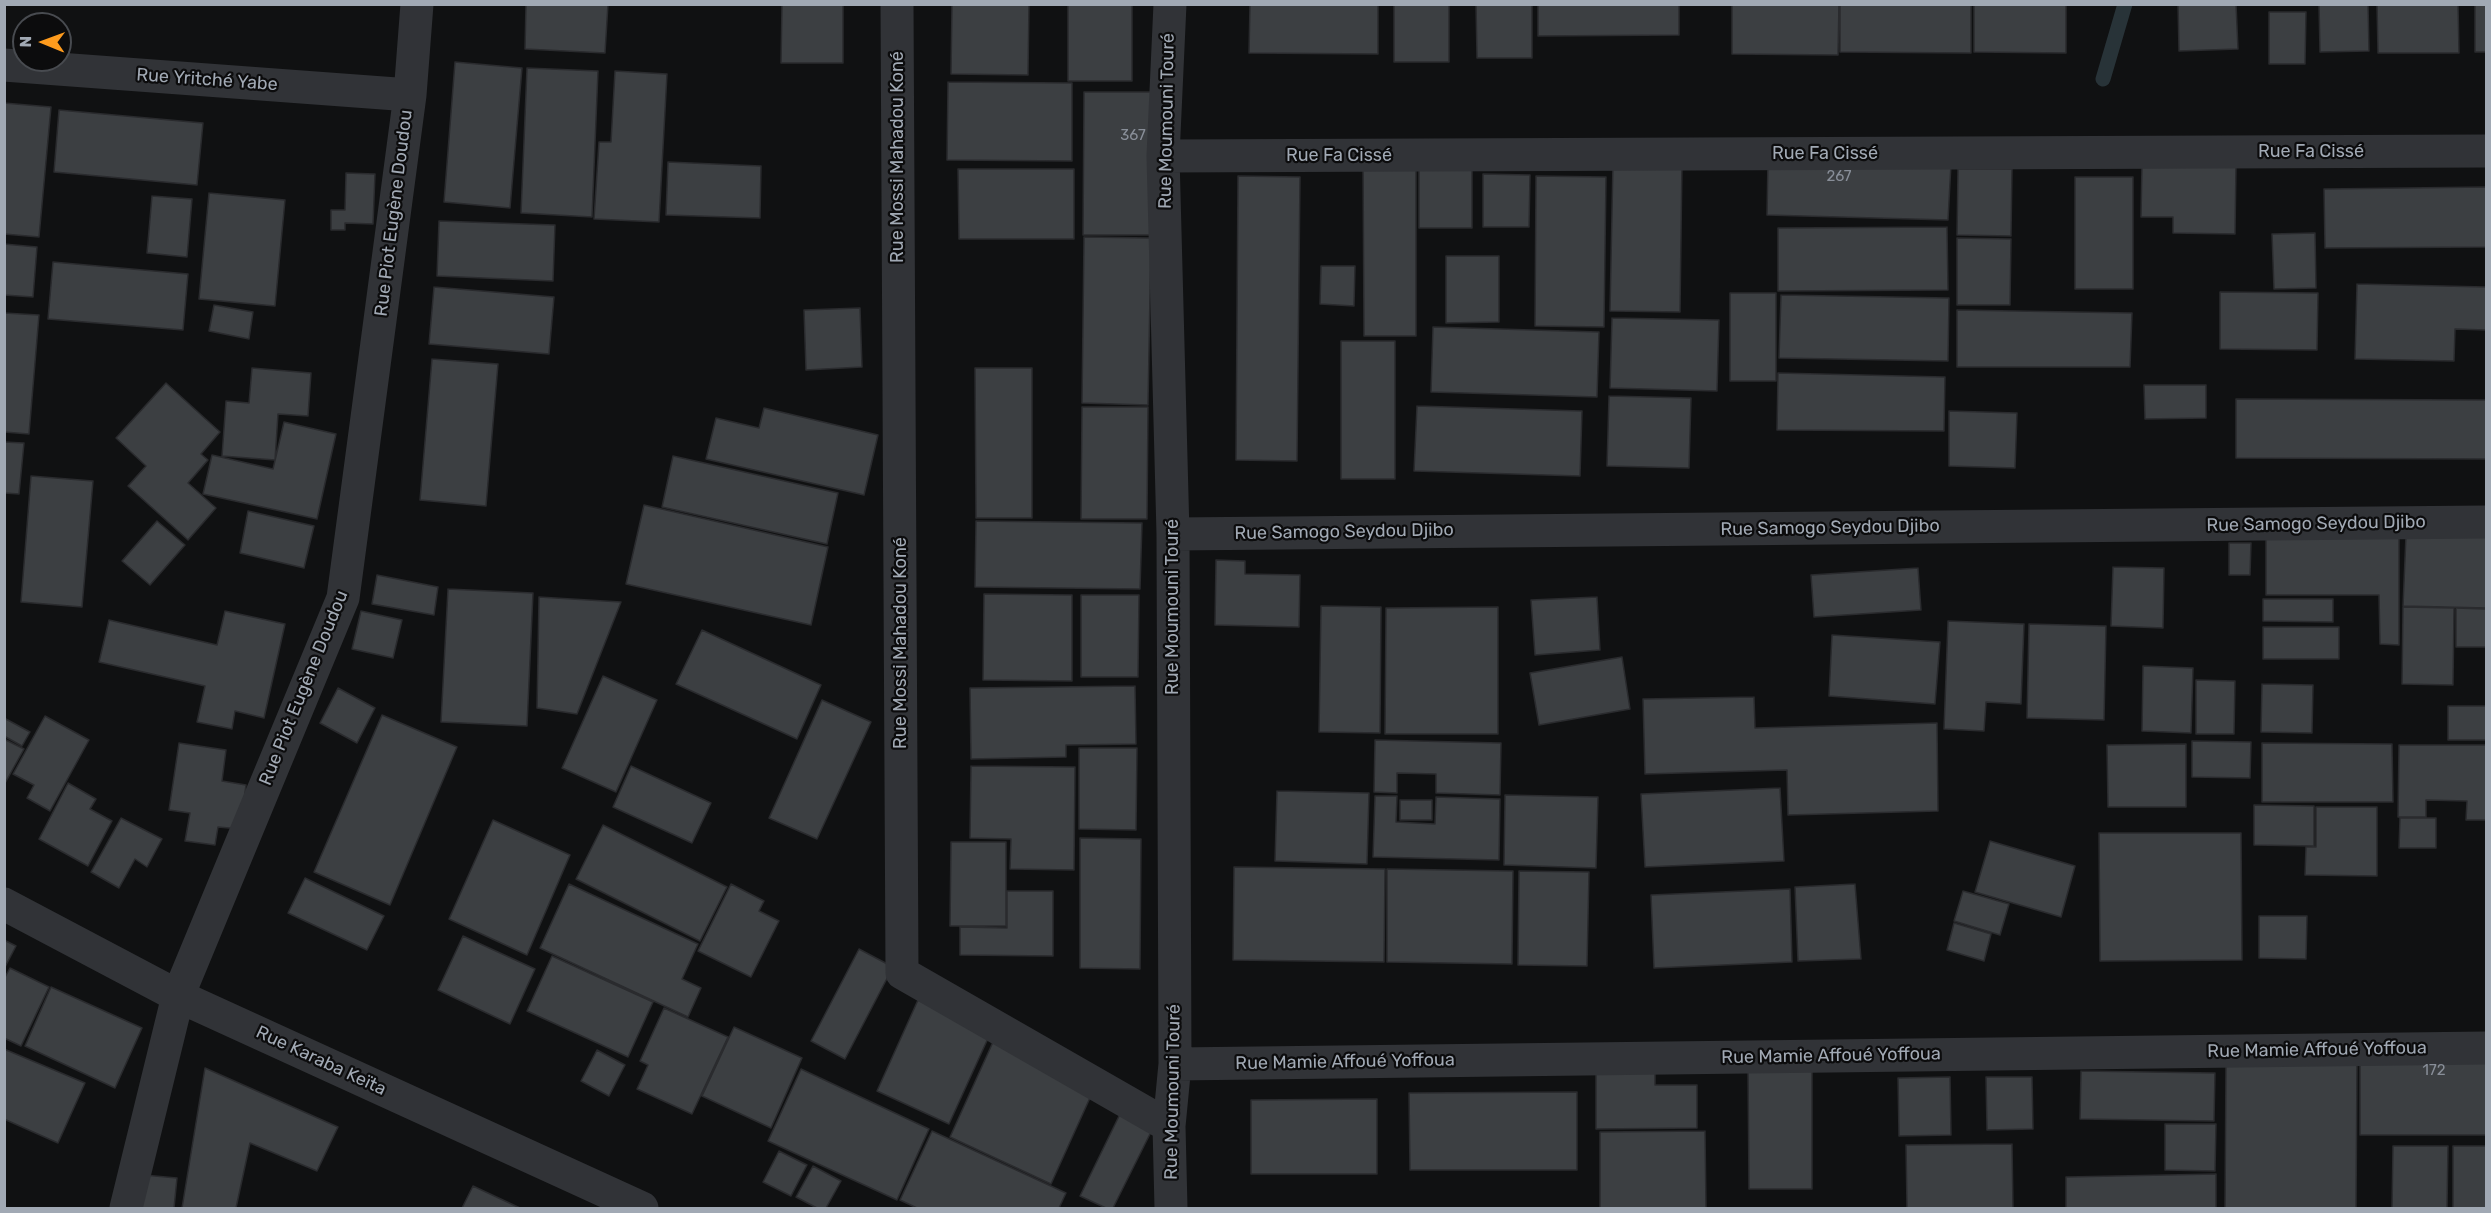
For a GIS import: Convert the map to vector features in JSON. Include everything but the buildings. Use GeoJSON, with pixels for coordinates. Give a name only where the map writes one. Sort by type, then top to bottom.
{"type":"FeatureCollection","features":[{"type":"Feature","properties":{"kind":"street","name":"Rue Piot Eugène Doudou"},"geometry":{"type":"LineString","coordinates":[[126,1209],[178,996],[343,598],[410,95],[417,4]]}},
{"type":"Feature","properties":{"kind":"street","name":"Rue Mossi Mahadou Koné"},"geometry":{"type":"LineString","coordinates":[[897,4],[902,973],[1169,1126]]}},
{"type":"Feature","properties":{"kind":"street","name":"Rue Moumouni Touré"},"geometry":{"type":"LineString","coordinates":[[1170,4],[1163,156],[1173,534],[1175,1064],[1169,1126],[1171,1209]]}},
{"type":"Feature","properties":{"kind":"street","name":"Rue Yritché Yabe"},"geometry":{"type":"LineString","coordinates":[[4,65],[410,95]]}},
{"type":"Feature","properties":{"kind":"street","name":"Rue Fa Cissé"},"geometry":{"type":"LineString","coordinates":[[1163,156],[2487,151]]}},
{"type":"Feature","properties":{"kind":"street","name":"Rue Samogo Seydou Djibo"},"geometry":{"type":"LineString","coordinates":[[1173,534],[2487,522]]}},
{"type":"Feature","properties":{"kind":"street","name":"Rue Karaba Keïta"},"geometry":{"type":"LineString","coordinates":[[4,904],[178,996],[642,1209]]}},
{"type":"Feature","properties":{"kind":"street","name":"Rue Mamie Affoué Yoffoua"},"geometry":{"type":"LineString","coordinates":[[1175,1064],[2487,1048]]}},
{"type":"Feature","properties":{"kind":"waterway"},"geometry":{"type":"LineString","coordinates":[[2103,79],[2125,4]]}}]}
